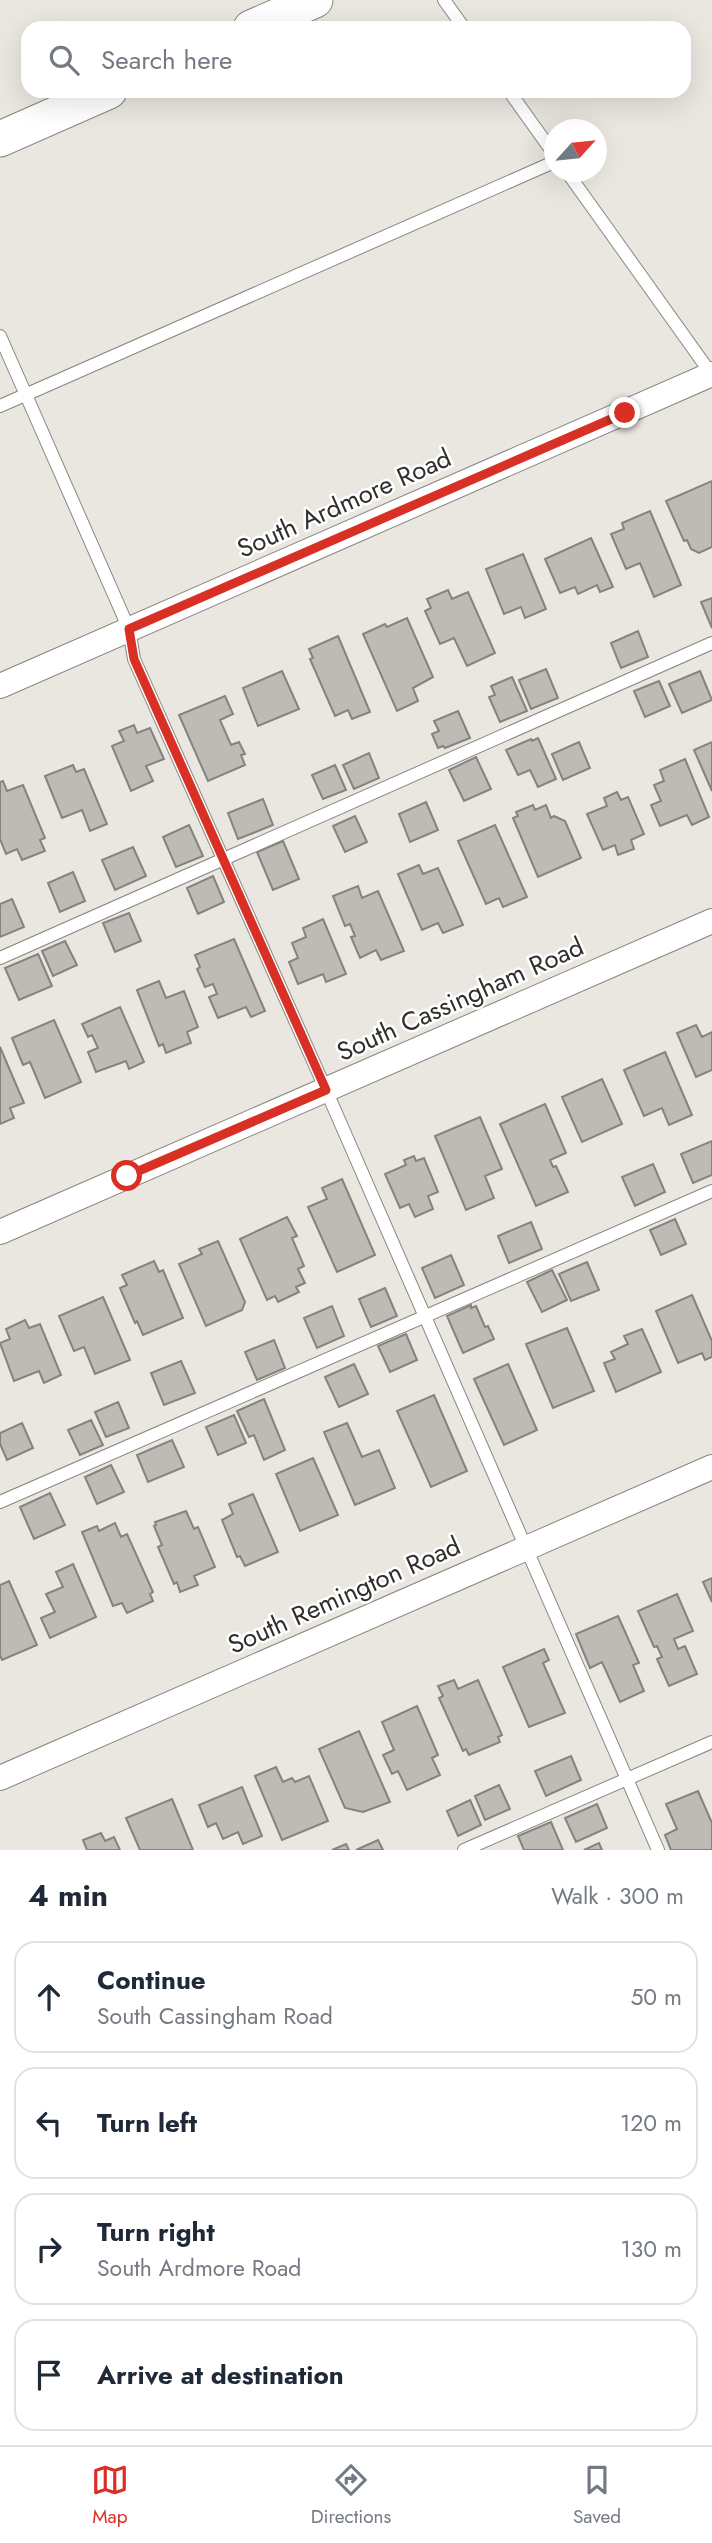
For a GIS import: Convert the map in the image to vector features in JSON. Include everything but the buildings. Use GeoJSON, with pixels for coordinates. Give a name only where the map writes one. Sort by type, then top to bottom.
{"type":"FeatureCollection","features":[{"type":"Feature","properties":{"kind":"street"},"geometry":{"type":"LineString","coordinates":[[267,21],[314,0]]}},
{"type":"Feature","properties":{"kind":"street"},"geometry":{"type":"LineString","coordinates":[[0,139],[93,98]]}},
{"type":"Feature","properties":{"kind":"street","name":"South Ardmore Road"},"geometry":{"type":"LineString","coordinates":[[0,686],[712,375]]}},
{"type":"Feature","properties":{"kind":"street","name":"South Cassingham Road"},"geometry":{"type":"LineString","coordinates":[[0,1232],[712,921]]}},
{"type":"Feature","properties":{"kind":"street","name":"South Remington Road"},"geometry":{"type":"LineString","coordinates":[[0,1778],[712,1467]]}},
{"type":"Feature","properties":{"kind":"lane"},"geometry":{"type":"LineString","coordinates":[[444,0],[459,21]]}},
{"type":"Feature","properties":{"kind":"lane"},"geometry":{"type":"LineString","coordinates":[[514,98],[544,140]]}},
{"type":"Feature","properties":{"kind":"lane"},"geometry":{"type":"LineString","coordinates":[[0,406],[544,167]]}},
{"type":"Feature","properties":{"kind":"lane"},"geometry":{"type":"LineString","coordinates":[[574,182],[712,375]]}},
{"type":"Feature","properties":{"kind":"lane"},"geometry":{"type":"LineString","coordinates":[[0,336],[129,629],[134,659],[326,1090],[658,1850]]}},
{"type":"Feature","properties":{"kind":"lane"},"geometry":{"type":"LineString","coordinates":[[0,958],[712,643]]}},
{"type":"Feature","properties":{"kind":"lane"},"geometry":{"type":"LineString","coordinates":[[0,1502],[712,1191]]}},
{"type":"Feature","properties":{"kind":"lane"},"geometry":{"type":"LineString","coordinates":[[464,1850],[712,1742]]}},
{"type":"Feature","properties":{"kind":"route"},"geometry":{"type":"LineString","coordinates":[[127,1176],[326,1090],[134,659],[129,629],[625,413]]}}]}
